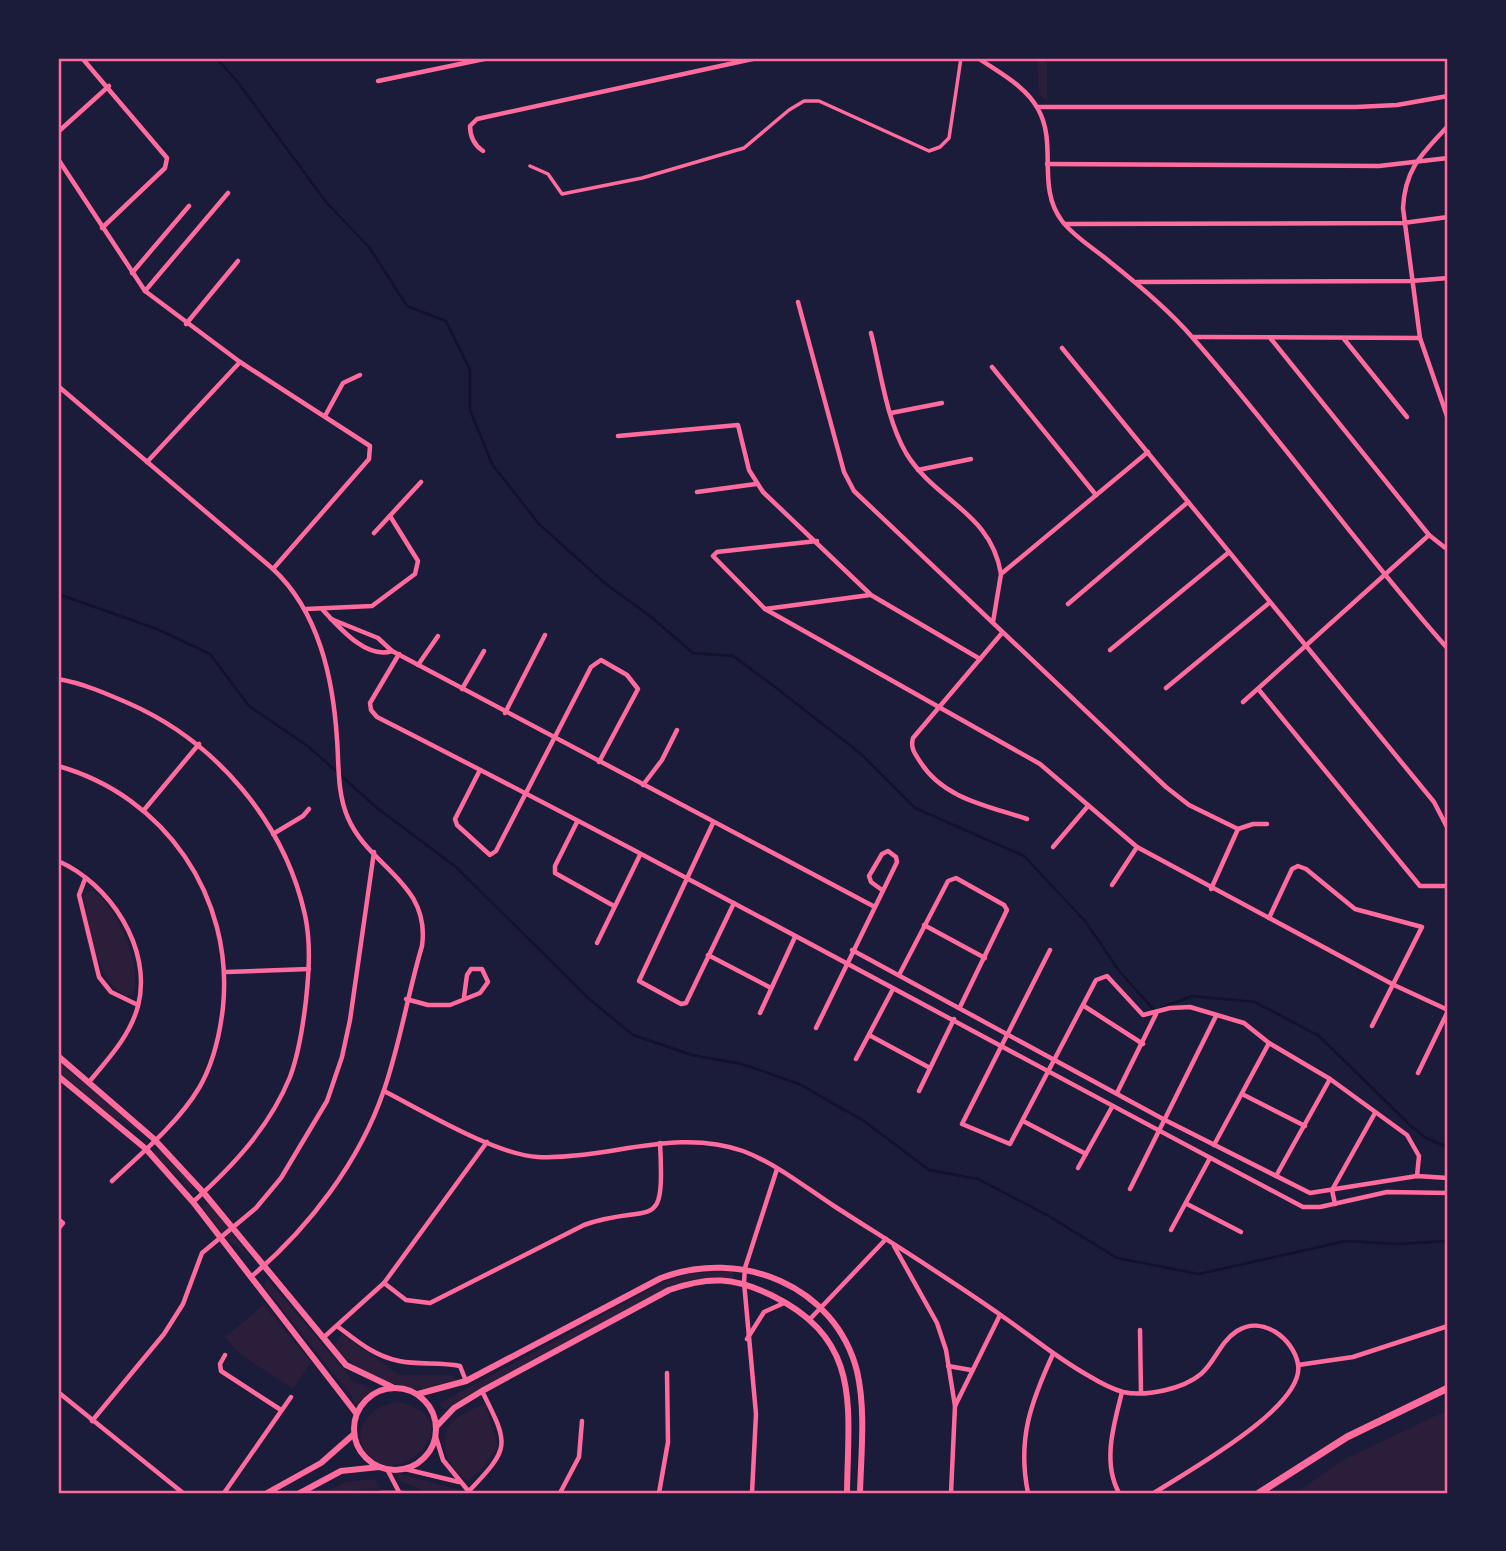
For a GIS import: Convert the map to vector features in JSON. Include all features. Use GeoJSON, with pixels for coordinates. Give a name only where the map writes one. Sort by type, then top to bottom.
{"type":"FeatureCollection","features":[{"type":"Feature","properties":{"kind":"main road"},"geometry":{"type":"LineString","coordinates":[[1259,1493],[1347,1437],[1448,1388]]}},
{"type":"Feature","properties":{"kind":"street"},"geometry":{"type":"LineString","coordinates":[[82,58],[109,86],[164,153],[167,163],[165,168],[102,228]]}},
{"type":"Feature","properties":{"kind":"street"},"geometry":{"type":"LineString","coordinates":[[378,81],[489,58]]}},
{"type":"Feature","properties":{"kind":"street"},"geometry":{"type":"LineString","coordinates":[[483,151],[474,143],[470,132],[470,126],[477,119],[758,58]]}},
{"type":"Feature","properties":{"kind":"street"},"geometry":{"type":"LineString","coordinates":[[530,166],[548,174],[562,194],[642,178],[744,148],[804,101],[819,101],[929,151],[940,147],[949,138],[961,58]]}},
{"type":"Feature","properties":{"kind":"street"},"geometry":{"type":"LineString","coordinates":[[978,58],[1018,86],[1038,107],[1045,128],[1050,202],[1064,225],[1136,282],[1192,337],[1384,577],[1448,649]]}},
{"type":"Feature","properties":{"kind":"street"},"geometry":{"type":"LineString","coordinates":[[58,132],[109,86]]}},
{"type":"Feature","properties":{"kind":"street"},"geometry":{"type":"LineString","coordinates":[[1038,107],[1356,107],[1397,105],[1448,96]]}},
{"type":"Feature","properties":{"kind":"street"},"geometry":{"type":"LineString","coordinates":[[1448,126],[1414,163],[1404,192],[1403,223],[1420,338],[1448,419]]}},
{"type":"Feature","properties":{"kind":"street"},"geometry":{"type":"LineString","coordinates":[[1047,164],[1379,166],[1448,158]]}},
{"type":"Feature","properties":{"kind":"street"},"geometry":{"type":"LineString","coordinates":[[58,159],[145,291],[240,362],[368,443],[371,449],[369,459],[273,569]]}},
{"type":"Feature","properties":{"kind":"street"},"geometry":{"type":"LineString","coordinates":[[145,291],[228,193]]}},
{"type":"Feature","properties":{"kind":"street"},"geometry":{"type":"LineString","coordinates":[[132,273],[189,206]]}},
{"type":"Feature","properties":{"kind":"street"},"geometry":{"type":"LineString","coordinates":[[1064,225],[1403,223],[1448,217]]}},
{"type":"Feature","properties":{"kind":"street"},"geometry":{"type":"LineString","coordinates":[[186,324],[238,261]]}},
{"type":"Feature","properties":{"kind":"street"},"geometry":{"type":"LineString","coordinates":[[1136,282],[1411,281],[1448,278]]}},
{"type":"Feature","properties":{"kind":"street"},"geometry":{"type":"LineString","coordinates":[[798,302],[844,472],[854,491],[1178,798],[1238,830],[1267,824]]}},
{"type":"Feature","properties":{"kind":"street"},"geometry":{"type":"LineString","coordinates":[[871,333],[898,437],[918,470],[981,526],[995,546],[1001,574],[993,622]]}},
{"type":"Feature","properties":{"kind":"street"},"geometry":{"type":"LineString","coordinates":[[1192,337],[1271,340],[1420,338]]}},
{"type":"Feature","properties":{"kind":"street"},"geometry":{"type":"LineString","coordinates":[[1343,338],[1407,417]]}},
{"type":"Feature","properties":{"kind":"street"},"geometry":{"type":"LineString","coordinates":[[1271,340],[1429,535],[1448,550]]}},
{"type":"Feature","properties":{"kind":"street"},"geometry":{"type":"LineString","coordinates":[[1062,348],[1434,802],[1448,828]]}},
{"type":"Feature","properties":{"kind":"street"},"geometry":{"type":"LineString","coordinates":[[147,462],[240,362]]}},
{"type":"Feature","properties":{"kind":"street"},"geometry":{"type":"LineString","coordinates":[[992,367],[1096,495]]}},
{"type":"Feature","properties":{"kind":"street"},"geometry":{"type":"LineString","coordinates":[[326,416],[343,383],[360,375]]}},
{"type":"Feature","properties":{"kind":"street"},"geometry":{"type":"LineString","coordinates":[[58,386],[289,584],[306,609],[325,661],[336,723],[340,788],[348,817],[412,896],[422,913],[422,946],[384,1091],[351,1158],[315,1213],[252,1276]]}},
{"type":"Feature","properties":{"kind":"street"},"geometry":{"type":"LineString","coordinates":[[891,413],[942,403]]}},
{"type":"Feature","properties":{"kind":"street"},"geometry":{"type":"LineString","coordinates":[[618,436],[738,425],[756,484],[871,595],[980,659]]}},
{"type":"Feature","properties":{"kind":"street"},"geometry":{"type":"LineString","coordinates":[[1001,574],[1148,452]]}},
{"type":"Feature","properties":{"kind":"street"},"geometry":{"type":"LineString","coordinates":[[918,470],[971,459]]}},
{"type":"Feature","properties":{"kind":"street"},"geometry":{"type":"LineString","coordinates":[[374,533],[421,482]]}},
{"type":"Feature","properties":{"kind":"street"},"geometry":{"type":"LineString","coordinates":[[697,492],[756,484]]}},
{"type":"Feature","properties":{"kind":"street"},"geometry":{"type":"LineString","coordinates":[[1068,604],[1188,502]]}},
{"type":"Feature","properties":{"kind":"street"},"geometry":{"type":"LineString","coordinates":[[306,609],[372,606],[415,574],[418,561],[390,516]]}},
{"type":"Feature","properties":{"kind":"street"},"geometry":{"type":"LineString","coordinates":[[1243,702],[1307,648],[1429,535]]}},
{"type":"Feature","properties":{"kind":"street"},"geometry":{"type":"LineString","coordinates":[[817,541],[713,554],[714,560],[765,609],[1040,764],[1137,847],[1211,889],[1448,1011],[1418,1073]]}},
{"type":"Feature","properties":{"kind":"street"},"geometry":{"type":"LineString","coordinates":[[1110,650],[1228,553]]}},
{"type":"Feature","properties":{"kind":"street"},"geometry":{"type":"LineString","coordinates":[[765,609],[871,595]]}},
{"type":"Feature","properties":{"kind":"street"},"geometry":{"type":"LineString","coordinates":[[1166,688],[1269,603]]}},
{"type":"Feature","properties":{"kind":"street"},"geometry":{"type":"LineString","coordinates":[[321,609],[368,648],[383,653],[392,651]]}},
{"type":"Feature","properties":{"kind":"street"},"geometry":{"type":"LineString","coordinates":[[331,619],[378,638],[392,651],[552,739],[599,761],[873,906]]}},
{"type":"Feature","properties":{"kind":"street"},"geometry":{"type":"LineString","coordinates":[[1002,633],[912,742],[912,747],[926,771],[946,790],[1027,819]]}},
{"type":"Feature","properties":{"kind":"street"},"geometry":{"type":"LineString","coordinates":[[505,713],[545,635]]}},
{"type":"Feature","properties":{"kind":"street"},"geometry":{"type":"LineString","coordinates":[[418,665],[438,636]]}},
{"type":"Feature","properties":{"kind":"street"},"geometry":{"type":"LineString","coordinates":[[462,689],[484,651]]}},
{"type":"Feature","properties":{"kind":"street"},"geometry":{"type":"LineString","coordinates":[[399,654],[370,703],[377,718],[734,902],[892,989],[954,1019],[1048,1074],[1303,1207],[1335,1204],[1387,1192],[1448,1193]]}},
{"type":"Feature","properties":{"kind":"street"},"geometry":{"type":"LineString","coordinates":[[480,770],[455,819],[459,827],[492,855],[591,667],[601,660],[626,675],[638,689],[599,761]]}},
{"type":"Feature","properties":{"kind":"street"},"geometry":{"type":"LineString","coordinates":[[58,679],[104,692],[147,711],[198,744],[228,772],[273,834],[293,878],[305,916],[309,969],[298,1049],[280,1099],[244,1153],[193,1202]]}},
{"type":"Feature","properties":{"kind":"street"},"geometry":{"type":"LineString","coordinates":[[1259,690],[1420,886],[1448,886]]}},
{"type":"Feature","properties":{"kind":"street"},"geometry":{"type":"LineString","coordinates":[[643,785],[662,760],[677,730]]}},
{"type":"Feature","properties":{"kind":"street"},"geometry":{"type":"LineString","coordinates":[[144,810],[198,744]]}},
{"type":"Feature","properties":{"kind":"street"},"geometry":{"type":"LineString","coordinates":[[58,766],[92,779],[144,810],[185,852],[216,920],[226,972],[221,1027],[208,1068],[185,1108],[112,1181]]}},
{"type":"Feature","properties":{"kind":"street"},"geometry":{"type":"LineString","coordinates":[[1053,848],[1088,806]]}},
{"type":"Feature","properties":{"kind":"street"},"geometry":{"type":"LineString","coordinates":[[273,834],[303,816],[309,808]]}},
{"type":"Feature","properties":{"kind":"street"},"geometry":{"type":"LineString","coordinates":[[577,821],[555,866],[557,876],[614,906]]}},
{"type":"Feature","properties":{"kind":"street"},"geometry":{"type":"LineString","coordinates":[[713,823],[639,978],[641,983],[681,1004],[686,1003],[734,902]]}},
{"type":"Feature","properties":{"kind":"street"},"geometry":{"type":"LineString","coordinates":[[1211,889],[1238,830]]}},
{"type":"Feature","properties":{"kind":"street"},"geometry":{"type":"LineString","coordinates":[[1112,885],[1137,847]]}},
{"type":"Feature","properties":{"kind":"street"},"geometry":{"type":"LineString","coordinates":[[92,1421],[164,1334],[183,1304],[202,1253],[257,1208],[281,1178],[327,1101],[342,1056],[350,1020],[374,851]]}},
{"type":"Feature","properties":{"kind":"street"},"geometry":{"type":"LineString","coordinates":[[816,1028],[873,906],[882,890],[897,862],[896,857],[888,851],[882,854],[869,876],[871,882],[882,890]]}},
{"type":"Feature","properties":{"kind":"street"},"geometry":{"type":"LineString","coordinates":[[597,943],[640,855]]}},
{"type":"Feature","properties":{"kind":"street"},"geometry":{"type":"LineString","coordinates":[[58,861],[103,892],[125,925],[139,972],[138,1005],[126,1034],[89,1082]]}},
{"type":"Feature","properties":{"kind":"street"},"geometry":{"type":"LineString","coordinates":[[1269,919],[1292,869],[1298,866],[1306,869],[1354,909],[1422,927],[1372,1026]]}},
{"type":"Feature","properties":{"kind":"street"},"geometry":{"type":"LineString","coordinates":[[85,878],[79,895],[99,977],[111,992],[138,1005]]}},
{"type":"Feature","properties":{"kind":"street"},"geometry":{"type":"LineString","coordinates":[[899,975],[948,881],[956,878],[1004,905],[1007,914],[960,1007]]}},
{"type":"Feature","properties":{"kind":"street"},"geometry":{"type":"LineString","coordinates":[[924,925],[985,958]]}},
{"type":"Feature","properties":{"kind":"street"},"geometry":{"type":"LineString","coordinates":[[760,1013],[795,937]]}},
{"type":"Feature","properties":{"kind":"street"},"geometry":{"type":"LineString","coordinates":[[852,950],[1163,1119],[1310,1193],[1417,1176],[1448,1178]]}},
{"type":"Feature","properties":{"kind":"street"},"geometry":{"type":"LineString","coordinates":[[1050,950],[962,1124],[1010,1144],[1048,1074],[1053,1059],[1100,977],[1112,978],[1140,1014],[1157,1013],[1170,1007],[1190,1007],[1244,1023],[1269,1043],[1330,1079],[1416,1145],[1420,1161],[1417,1176]]}},
{"type":"Feature","properties":{"kind":"street"},"geometry":{"type":"LineString","coordinates":[[708,955],[771,988]]}},
{"type":"Feature","properties":{"kind":"street"},"geometry":{"type":"LineString","coordinates":[[226,972],[309,969]]}},
{"type":"Feature","properties":{"kind":"street"},"geometry":{"type":"LineString","coordinates":[[406,999],[439,1006],[457,1002],[485,989],[488,977],[482,969],[471,969],[467,975],[464,997]]}},
{"type":"Feature","properties":{"kind":"street"},"geometry":{"type":"LineString","coordinates":[[856,1059],[892,989]]}},
{"type":"Feature","properties":{"kind":"street"},"geometry":{"type":"LineString","coordinates":[[1084,1006],[1143,1044]]}},
{"type":"Feature","properties":{"kind":"street"},"geometry":{"type":"LineString","coordinates":[[1117,1093],[1157,1013]]}},
{"type":"Feature","properties":{"kind":"street"},"geometry":{"type":"LineString","coordinates":[[1130,1189],[1216,1016]]}},
{"type":"Feature","properties":{"kind":"street"},"geometry":{"type":"LineString","coordinates":[[919,1091],[954,1019]]}},
{"type":"Feature","properties":{"kind":"street"},"geometry":{"type":"LineString","coordinates":[[869,1035],[930,1068]]}},
{"type":"Feature","properties":{"kind":"street"},"geometry":{"type":"LineString","coordinates":[[1214,1145],[1269,1043]]}},
{"type":"Feature","properties":{"kind":"street"},"geometry":{"type":"LineString","coordinates":[[58,1056],[154,1139],[204,1192],[346,1365],[392,1387],[418,1394],[428,1403],[443,1460],[470,1492],[502,1453],[501,1430],[482,1391]]}},
{"type":"Feature","properties":{"kind":"street"},"geometry":{"type":"LineString","coordinates":[[58,1076],[146,1149],[193,1202],[356,1413]]}},
{"type":"Feature","properties":{"kind":"street"},"geometry":{"type":"LineString","coordinates":[[1276,1176],[1330,1079]]}},
{"type":"Feature","properties":{"kind":"street"},"geometry":{"type":"LineString","coordinates":[[384,1091],[521,1156],[538,1157],[660,1143],[701,1142],[746,1152],[893,1243],[1053,1354],[1122,1392],[1141,1393],[1180,1386],[1202,1373],[1220,1346],[1238,1329],[1265,1327],[1285,1338],[1298,1365],[1297,1381],[1284,1399],[1250,1430],[1154,1493]]}},
{"type":"Feature","properties":{"kind":"street"},"geometry":{"type":"LineString","coordinates":[[1242,1094],[1305,1126]]}},
{"type":"Feature","properties":{"kind":"street"},"geometry":{"type":"LineString","coordinates":[[1078,1168],[1112,1107]]}},
{"type":"Feature","properties":{"kind":"street"},"geometry":{"type":"LineString","coordinates":[[1335,1204],[1332,1190],[1375,1113]]}},
{"type":"Feature","properties":{"kind":"street"},"geometry":{"type":"LineString","coordinates":[[1023,1121],[1086,1154]]}},
{"type":"Feature","properties":{"kind":"street"},"geometry":{"type":"LineString","coordinates":[[322,1338],[384,1283],[487,1142]]}},
{"type":"Feature","properties":{"kind":"street"},"geometry":{"type":"LineString","coordinates":[[384,1283],[406,1300],[430,1303],[584,1225],[601,1219],[649,1211],[660,1200],[662,1191],[660,1143]]}},
{"type":"Feature","properties":{"kind":"street"},"geometry":{"type":"LineString","coordinates":[[1171,1230],[1210,1158]]}},
{"type":"Feature","properties":{"kind":"street"},"geometry":{"type":"LineString","coordinates":[[752,1493],[757,1414],[747,1340],[745,1268],[777,1169]]}},
{"type":"Feature","properties":{"kind":"street"},"geometry":{"type":"LineString","coordinates":[[1186,1204],[1241,1232]]}},
{"type":"Feature","properties":{"kind":"street"},"geometry":{"type":"LineString","coordinates":[[58,1219],[63,1223],[58,1228]]}},
{"type":"Feature","properties":{"kind":"street"},"geometry":{"type":"LineString","coordinates":[[811,1318],[886,1239]]}},
{"type":"Feature","properties":{"kind":"street"},"geometry":{"type":"LineString","coordinates":[[893,1243],[937,1322],[948,1366],[955,1406],[951,1493]]}},
{"type":"Feature","properties":{"kind":"street"},"geometry":{"type":"LineString","coordinates":[[418,1394],[466,1381],[661,1278],[689,1268],[745,1268],[793,1288],[821,1308],[848,1348],[861,1391],[860,1493]]}},
{"type":"Feature","properties":{"kind":"street"},"geometry":{"type":"LineString","coordinates":[[436,1427],[454,1408],[482,1391],[669,1290],[692,1282],[744,1282],[811,1318],[836,1355],[844,1374],[848,1400],[847,1493]]}},
{"type":"Feature","properties":{"kind":"street"},"geometry":{"type":"LineString","coordinates":[[747,1340],[764,1312],[785,1302]]}},
{"type":"Feature","properties":{"kind":"street"},"geometry":{"type":"LineString","coordinates":[[955,1406],[1000,1315]]}},
{"type":"Feature","properties":{"kind":"street"},"geometry":{"type":"LineString","coordinates":[[337,1326],[383,1357],[402,1362],[460,1366],[466,1381]]}},
{"type":"Feature","properties":{"kind":"street"},"geometry":{"type":"LineString","coordinates":[[1298,1365],[1353,1357],[1448,1326]]}},
{"type":"Feature","properties":{"kind":"street"},"geometry":{"type":"LineString","coordinates":[[1140,1331],[1141,1393]]}},
{"type":"Feature","properties":{"kind":"street"},"geometry":{"type":"LineString","coordinates":[[1028,1493],[1024,1434],[1032,1399],[1053,1354]]}},
{"type":"Feature","properties":{"kind":"street"},"geometry":{"type":"LineString","coordinates":[[225,1355],[220,1364],[221,1371],[281,1410]]}},
{"type":"Feature","properties":{"kind":"street"},"geometry":{"type":"LineString","coordinates":[[948,1366],[971,1370]]}},
{"type":"Feature","properties":{"kind":"street"},"geometry":{"type":"LineString","coordinates":[[659,1493],[668,1442],[667,1373]]}},
{"type":"Feature","properties":{"kind":"street"},"geometry":{"type":"LineString","coordinates":[[392,1387],[366,1398],[356,1413],[354,1434],[361,1452],[383,1468],[401,1493]]}},
{"type":"Feature","properties":{"kind":"street"},"geometry":{"type":"LineString","coordinates":[[58,1392],[183,1493]]}},
{"type":"Feature","properties":{"kind":"street"},"geometry":{"type":"LineString","coordinates":[[1119,1493],[1111,1459],[1112,1433],[1122,1392]]}},
{"type":"Feature","properties":{"kind":"street"},"geometry":{"type":"LineString","coordinates":[[224,1493],[291,1397]]}},
{"type":"Feature","properties":{"kind":"street"},"geometry":{"type":"LineString","coordinates":[[560,1493],[579,1457],[582,1421]]}},
{"type":"Feature","properties":{"kind":"street"},"geometry":{"type":"LineString","coordinates":[[271,1493],[311,1469],[354,1434]]}},
{"type":"Feature","properties":{"kind":"street"},"geometry":{"type":"LineString","coordinates":[[405,1469],[425,1457],[436,1437]]}},
{"type":"Feature","properties":{"kind":"street"},"geometry":{"type":"LineString","coordinates":[[300,1493],[341,1471],[383,1468],[405,1469],[460,1483]]}},
{"type":"Feature","properties":{"kind":"street"},"geometry":{"type":"LineString","coordinates":[[311,1469],[318,1483]]}},
{"type":"Feature","properties":{"kind":"street"},"geometry":{"type":"LineString","coordinates":[[380,1493],[401,1493]]}},
{"type":"Feature","properties":{"kind":"shaded area"},"geometry":{"type":"Polygon","coordinates":[[[1037,58],[1047,58],[1047,101],[1039,95],[1037,58]]]}},
{"type":"Feature","properties":{"kind":"shaded area"},"geometry":{"type":"Polygon","coordinates":[[[91,890],[110,908],[132,954],[135,984],[132,995],[127,997],[107,978],[96,952],[83,896],[91,890]]]}},
{"type":"Feature","properties":{"kind":"shaded area"},"geometry":{"type":"Polygon","coordinates":[[[58,1061],[147,1138],[121,1119],[115,1119],[58,1072],[58,1061]]]}},
{"type":"Feature","properties":{"kind":"shaded area"},"geometry":{"type":"Polygon","coordinates":[[[159,1149],[193,1186],[190,1189],[154,1153],[159,1149]]]}},
{"type":"Feature","properties":{"kind":"shaded area"},"geometry":{"type":"Polygon","coordinates":[[[204,1204],[210,1204],[253,1262],[237,1245],[230,1243],[203,1209],[204,1204]]]}},
{"type":"Feature","properties":{"kind":"shaded area"},"geometry":{"type":"Polygon","coordinates":[[[733,1271],[734,1279],[694,1279],[667,1288],[443,1410],[440,1403],[664,1282],[688,1274],[733,1271]]]}},
{"type":"Feature","properties":{"kind":"shaded area"},"geometry":{"type":"Polygon","coordinates":[[[267,1279],[354,1382],[373,1389],[355,1406],[352,1397],[264,1286],[267,1279]]]}},
{"type":"Feature","properties":{"kind":"shaded area"},"geometry":{"type":"Polygon","coordinates":[[[264,1305],[311,1362],[293,1389],[241,1355],[225,1337],[264,1305]]]}},
{"type":"Feature","properties":{"kind":"shaded area"},"geometry":{"type":"Polygon","coordinates":[[[342,1334],[399,1375],[451,1375],[460,1382],[421,1389],[385,1382],[352,1363],[334,1346],[342,1334]]]}},
{"type":"Feature","properties":{"kind":"shaded area"},"geometry":{"type":"Polygon","coordinates":[[[400,1402],[423,1413],[431,1427],[428,1442],[416,1455],[401,1463],[384,1465],[369,1456],[360,1435],[362,1427],[374,1411],[400,1402]]]}},
{"type":"Feature","properties":{"kind":"shaded area"},"geometry":{"type":"Polygon","coordinates":[[[485,1403],[498,1446],[484,1467],[468,1481],[461,1477],[450,1463],[444,1438],[446,1430],[454,1420],[485,1403]]]}},
{"type":"Feature","properties":{"kind":"shaded area"},"geometry":{"type":"Polygon","coordinates":[[[1448,1410],[1448,1493],[1296,1493],[1343,1460],[1448,1410]]]}},
{"type":"Feature","properties":{"kind":"shaded area"},"geometry":{"type":"Polygon","coordinates":[[[396,1473],[456,1489],[460,1493],[431,1493],[400,1481],[396,1473]]]}},
{"type":"Feature","properties":{"kind":"shaded area"},"geometry":{"type":"Polygon","coordinates":[[[375,1479],[380,1488],[323,1493],[346,1482],[375,1479]]]}},
{"type":"Feature","properties":{"kind":"waterway"},"geometry":{"type":"LineString","coordinates":[[216,58],[237,81],[326,202],[369,247],[407,306],[446,321],[470,370],[470,410],[492,464],[539,524],[607,585],[650,616],[693,653],[733,656],[775,687],[860,753],[915,808],[1024,856],[1085,921],[1120,972],[1155,1011]]}},
{"type":"Feature","properties":{"kind":"waterway"},"geometry":{"type":"LineString","coordinates":[[58,594],[157,629],[210,654],[249,706],[309,747],[377,808],[456,867],[588,998],[633,1035],[692,1055],[742,1064],[799,1084],[864,1121],[929,1170],[978,1179],[1047,1215],[1117,1258],[1199,1274],[1346,1241],[1398,1244],[1448,1241]]}},
{"type":"Feature","properties":{"kind":"waterway"},"geometry":{"type":"LineString","coordinates":[[1161,1008],[1192,996],[1255,1002],[1319,1036],[1412,1127],[1426,1138],[1448,1147]]}}]}
